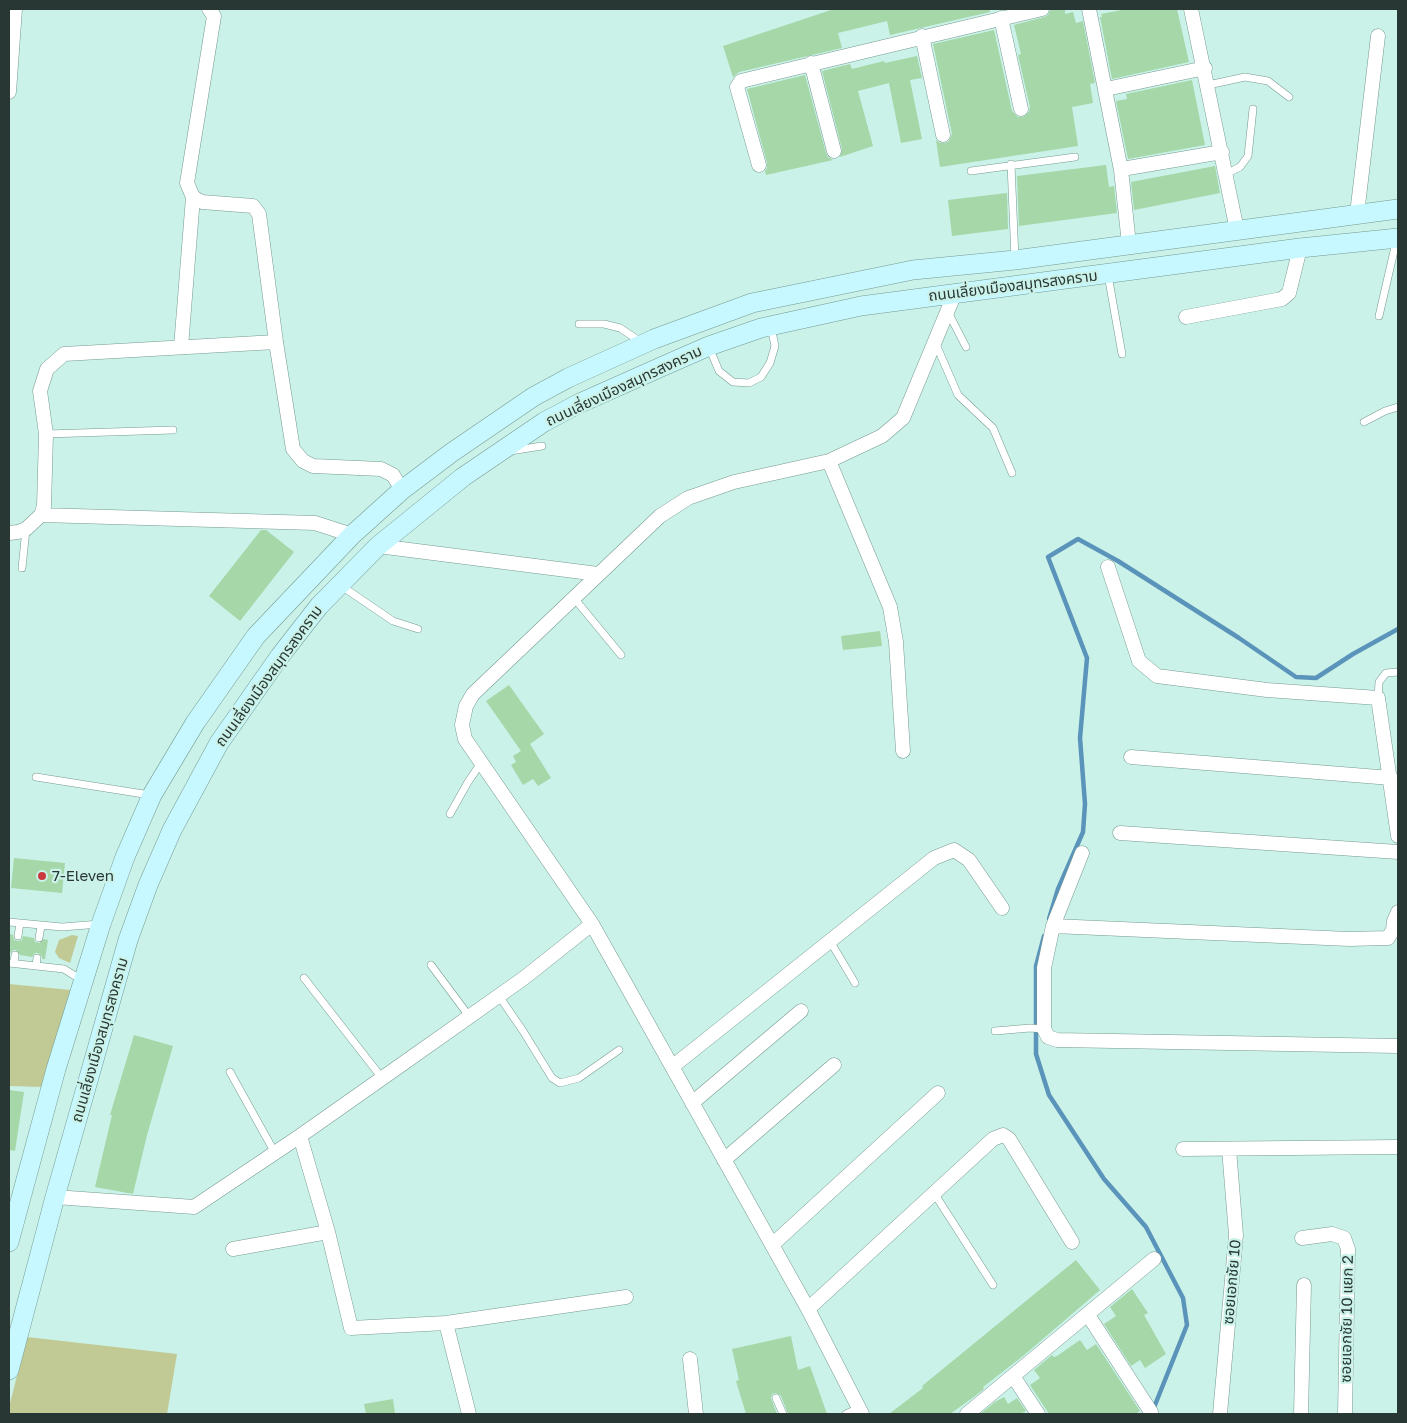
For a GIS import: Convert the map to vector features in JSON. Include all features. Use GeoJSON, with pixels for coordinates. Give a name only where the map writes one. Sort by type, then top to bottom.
{"type":"FeatureCollection","features":[{"type":"Feature","properties":{"kind":"main road","name":"ถนนเลี่ยงเมืองสมุทรสงคราม"},"geometry":{"type":"LineString","coordinates":[[9,1242],[13,1206],[101,924],[125,857],[152,795],[195,723],[256,636],[352,535],[402,490],[451,453],[533,397],[568,378],[643,344],[752,303],[914,270],[1015,260],[1398,209]]}},
{"type":"Feature","properties":{"kind":"main road","name":"ถนนเลี่ยงเมืองสมุทรสงคราม"},"geometry":{"type":"LineString","coordinates":[[9,1370],[55,1197],[128,940],[148,885],[172,830],[219,743],[280,656],[319,606],[378,546],[464,477],[544,422],[578,404],[709,346],[771,326],[861,306],[1300,248],[1398,238]]}},
{"type":"Feature","properties":{"kind":"street"},"geometry":{"type":"LineString","coordinates":[[9,92],[15,9]]}},
{"type":"Feature","properties":{"kind":"street"},"geometry":{"type":"LineString","coordinates":[[181,347],[193,197],[187,182],[214,16],[210,9]]}},
{"type":"Feature","properties":{"kind":"street"},"geometry":{"type":"LineString","coordinates":[[759,165],[737,87],[741,81],[922,36],[1042,9]]}},
{"type":"Feature","properties":{"kind":"street"},"geometry":{"type":"LineString","coordinates":[[1089,9],[1121,170],[1130,244]]}},
{"type":"Feature","properties":{"kind":"street"},"geometry":{"type":"LineString","coordinates":[[1191,9],[1205,68],[1237,230]]}},
{"type":"Feature","properties":{"kind":"street"},"geometry":{"type":"LineString","coordinates":[[1001,18],[1021,108]]}},
{"type":"Feature","properties":{"kind":"street"},"geometry":{"type":"LineString","coordinates":[[922,36],[943,135]]}},
{"type":"Feature","properties":{"kind":"street"},"geometry":{"type":"LineString","coordinates":[[1357,214],[1378,36]]}},
{"type":"Feature","properties":{"kind":"street"},"geometry":{"type":"LineString","coordinates":[[811,63],[834,151]]}},
{"type":"Feature","properties":{"kind":"street"},"geometry":{"type":"LineString","coordinates":[[1106,88],[1205,68]]}},
{"type":"Feature","properties":{"kind":"street"},"geometry":{"type":"LineString","coordinates":[[1122,169],[1222,152]]}},
{"type":"Feature","properties":{"kind":"street"},"geometry":{"type":"LineString","coordinates":[[193,197],[202,202],[253,206],[259,214],[276,342],[293,449],[303,461],[313,466],[381,469],[393,476],[402,490]]}},
{"type":"Feature","properties":{"kind":"street"},"geometry":{"type":"LineString","coordinates":[[1186,318],[1282,299],[1289,293],[1300,248]]}},
{"type":"Feature","properties":{"kind":"street"},"geometry":{"type":"LineString","coordinates":[[861,1411],[808,1309],[592,924],[465,739],[462,725],[466,706],[473,694],[660,516],[688,498],[734,482],[829,461],[882,436],[903,418],[955,293]]}},
{"type":"Feature","properties":{"kind":"street"},"geometry":{"type":"LineString","coordinates":[[9,533],[26,529],[41,515],[44,506],[46,434],[40,391],[47,369],[64,354],[276,342]]}},
{"type":"Feature","properties":{"kind":"street"},"geometry":{"type":"LineString","coordinates":[[829,461],[890,607],[896,642],[903,752]]}},
{"type":"Feature","properties":{"kind":"street"},"geometry":{"type":"LineString","coordinates":[[41,515],[315,523],[352,535]]}},
{"type":"Feature","properties":{"kind":"street"},"geometry":{"type":"LineString","coordinates":[[378,546],[598,574]]}},
{"type":"Feature","properties":{"kind":"street"},"geometry":{"type":"LineString","coordinates":[[1108,566],[1139,660],[1157,676],[1267,690],[1378,698],[1398,836]]}},
{"type":"Feature","properties":{"kind":"street"},"geometry":{"type":"LineString","coordinates":[[1131,757],[1391,778]]}},
{"type":"Feature","properties":{"kind":"street"},"geometry":{"type":"LineString","coordinates":[[1120,834],[1398,852]]}},
{"type":"Feature","properties":{"kind":"street"},"geometry":{"type":"LineString","coordinates":[[672,1067],[934,858],[954,850],[969,860],[1002,908]]}},
{"type":"Feature","properties":{"kind":"street"},"geometry":{"type":"LineString","coordinates":[[1082,853],[1053,926],[1044,968],[1042,1028],[1048,1037],[1057,1040],[1398,1046]]}},
{"type":"Feature","properties":{"kind":"street"},"geometry":{"type":"LineString","coordinates":[[1053,926],[1349,939],[1388,938],[1393,930],[1398,912]]}},
{"type":"Feature","properties":{"kind":"street"},"geometry":{"type":"LineString","coordinates":[[55,1197],[194,1207],[300,1136],[498,996],[592,924]]}},
{"type":"Feature","properties":{"kind":"street"},"geometry":{"type":"LineString","coordinates":[[692,1103],[801,1011]]}},
{"type":"Feature","properties":{"kind":"street"},"geometry":{"type":"LineString","coordinates":[[724,1160],[834,1065]]}},
{"type":"Feature","properties":{"kind":"street"},"geometry":{"type":"LineString","coordinates":[[772,1245],[938,1092]]}},
{"type":"Feature","properties":{"kind":"street"},"geometry":{"type":"LineString","coordinates":[[808,1309],[993,1139],[1003,1135],[1009,1139],[1072,1242]]}},
{"type":"Feature","properties":{"kind":"street"},"geometry":{"type":"LineString","coordinates":[[300,1136],[328,1232],[351,1328],[446,1323],[626,1297]]}},
{"type":"Feature","properties":{"kind":"street"},"geometry":{"type":"LineString","coordinates":[[1183,1149],[1398,1147]]}},
{"type":"Feature","properties":{"kind":"street","name":"ซอยเอกชัย 10"},"geometry":{"type":"LineString","coordinates":[[1220,1414],[1236,1235],[1229,1149]]}},
{"type":"Feature","properties":{"kind":"street"},"geometry":{"type":"LineString","coordinates":[[233,1249],[328,1232]]}},
{"type":"Feature","properties":{"kind":"street","name":"ซอยเอกชัย 10 แยก 2"},"geometry":{"type":"LineString","coordinates":[[1302,1238],[1332,1234],[1344,1238],[1348,1248],[1345,1414]]}},
{"type":"Feature","properties":{"kind":"street"},"geometry":{"type":"LineString","coordinates":[[967,1414],[1154,1259]]}},
{"type":"Feature","properties":{"kind":"street"},"geometry":{"type":"LineString","coordinates":[[1301,1414],[1304,1285]]}},
{"type":"Feature","properties":{"kind":"street"},"geometry":{"type":"LineString","coordinates":[[1088,1315],[1151,1412]]}},
{"type":"Feature","properties":{"kind":"street"},"geometry":{"type":"LineString","coordinates":[[446,1323],[469,1414]]}},
{"type":"Feature","properties":{"kind":"street"},"geometry":{"type":"LineString","coordinates":[[690,1359],[696,1414]]}},
{"type":"Feature","properties":{"kind":"street"},"geometry":{"type":"LineString","coordinates":[[1014,1376],[1038,1414]]}},
{"type":"Feature","properties":{"kind":"lane"},"geometry":{"type":"LineString","coordinates":[[1208,85],[1245,77],[1268,81],[1289,97]]}},
{"type":"Feature","properties":{"kind":"lane"},"geometry":{"type":"LineString","coordinates":[[1226,174],[1240,166],[1248,156],[1253,109]]}},
{"type":"Feature","properties":{"kind":"lane"},"geometry":{"type":"LineString","coordinates":[[970,171],[1011,164],[1075,157]]}},
{"type":"Feature","properties":{"kind":"lane"},"geometry":{"type":"LineString","coordinates":[[1011,164],[1015,260]]}},
{"type":"Feature","properties":{"kind":"lane"},"geometry":{"type":"LineString","coordinates":[[1379,316],[1398,238]]}},
{"type":"Feature","properties":{"kind":"lane"},"geometry":{"type":"LineString","coordinates":[[1108,273],[1122,354]]}},
{"type":"Feature","properties":{"kind":"lane"},"geometry":{"type":"LineString","coordinates":[[947,311],[966,347]]}},
{"type":"Feature","properties":{"kind":"lane"},"geometry":{"type":"LineString","coordinates":[[579,324],[604,324],[620,328],[643,344]]}},
{"type":"Feature","properties":{"kind":"lane"},"geometry":{"type":"LineString","coordinates":[[709,346],[719,371],[733,382],[749,383],[761,377],[770,363],[774,346],[771,326]]}},
{"type":"Feature","properties":{"kind":"lane"},"geometry":{"type":"LineString","coordinates":[[935,342],[958,395],[993,428],[1012,473]]}},
{"type":"Feature","properties":{"kind":"lane"},"geometry":{"type":"LineString","coordinates":[[1364,422],[1385,411],[1398,407]]}},
{"type":"Feature","properties":{"kind":"lane"},"geometry":{"type":"LineString","coordinates":[[46,434],[173,430]]}},
{"type":"Feature","properties":{"kind":"lane"},"geometry":{"type":"LineString","coordinates":[[502,452],[542,446]]}},
{"type":"Feature","properties":{"kind":"lane"},"geometry":{"type":"LineString","coordinates":[[22,568],[26,529]]}},
{"type":"Feature","properties":{"kind":"lane"},"geometry":{"type":"LineString","coordinates":[[340,585],[392,622],[418,629]]}},
{"type":"Feature","properties":{"kind":"lane"},"geometry":{"type":"LineString","coordinates":[[574,597],[621,655]]}},
{"type":"Feature","properties":{"kind":"lane"},"geometry":{"type":"LineString","coordinates":[[1378,698],[1379,682],[1386,673],[1398,672]]}},
{"type":"Feature","properties":{"kind":"lane"},"geometry":{"type":"LineString","coordinates":[[450,814],[468,782],[482,763]]}},
{"type":"Feature","properties":{"kind":"lane"},"geometry":{"type":"LineString","coordinates":[[36,777],[152,795]]}},
{"type":"Feature","properties":{"kind":"lane"},"geometry":{"type":"LineString","coordinates":[[9,922],[62,927],[101,924]]}},
{"type":"Feature","properties":{"kind":"lane"},"geometry":{"type":"LineString","coordinates":[[18,936],[20,923]]}},
{"type":"Feature","properties":{"kind":"lane"},"geometry":{"type":"LineString","coordinates":[[39,938],[42,926]]}},
{"type":"Feature","properties":{"kind":"lane"},"geometry":{"type":"LineString","coordinates":[[830,941],[855,983]]}},
{"type":"Feature","properties":{"kind":"lane"},"geometry":{"type":"LineString","coordinates":[[15,955],[11,963],[64,969],[83,981]]}},
{"type":"Feature","properties":{"kind":"lane"},"geometry":{"type":"LineString","coordinates":[[36,966],[37,958]]}},
{"type":"Feature","properties":{"kind":"lane"},"geometry":{"type":"LineString","coordinates":[[431,965],[469,1016]]}},
{"type":"Feature","properties":{"kind":"lane"},"geometry":{"type":"LineString","coordinates":[[304,978],[382,1078]]}},
{"type":"Feature","properties":{"kind":"lane"},"geometry":{"type":"LineString","coordinates":[[498,996],[523,1031],[552,1078],[560,1083],[579,1078],[619,1050]]}},
{"type":"Feature","properties":{"kind":"lane"},"geometry":{"type":"LineString","coordinates":[[995,1030],[1042,1028]]}},
{"type":"Feature","properties":{"kind":"lane"},"geometry":{"type":"LineString","coordinates":[[230,1072],[275,1152]]}},
{"type":"Feature","properties":{"kind":"lane"},"geometry":{"type":"LineString","coordinates":[[934,1193],[994,1285]]}},
{"type":"Feature","properties":{"kind":"lane"},"geometry":{"type":"LineString","coordinates":[[776,1398],[783,1414]]}},
{"type":"Feature","properties":{"kind":"lane"},"geometry":{"type":"LineString","coordinates":[[846,1414],[861,1411]]}},
{"type":"Feature","properties":{"kind":"green space"},"geometry":{"type":"Polygon","coordinates":[[[72,935],[78,936],[70,963],[59,958],[55,952],[59,940],[72,935]]]}},
{"type":"Feature","properties":{"kind":"green space"},"geometry":{"type":"Polygon","coordinates":[[[9,984],[71,990],[43,1087],[9,1086],[9,984]]]}},
{"type":"Feature","properties":{"kind":"green space"},"geometry":{"type":"Polygon","coordinates":[[[27,1337],[177,1354],[167,1414],[9,1414],[9,1407],[27,1337]]]}},
{"type":"Feature","properties":{"kind":"building"},"geometry":{"type":"Polygon","coordinates":[[[834,9],[989,9],[990,12],[890,35],[887,21],[838,33],[842,48],[739,72],[733,77],[723,46],[834,9]]]}},
{"type":"Feature","properties":{"kind":"building"},"geometry":{"type":"Polygon","coordinates":[[[1051,9],[1065,9],[1065,14],[1073,12],[1076,23],[1083,21],[1095,83],[1090,84],[1093,103],[1072,107],[1078,146],[940,167],[936,140],[940,143],[945,143],[949,141],[952,134],[933,44],[994,30],[1012,111],[1018,117],[1023,117],[1029,112],[1030,107],[1018,55],[1021,54],[1014,25],[1044,17],[1048,15],[1051,9]]]}},
{"type":"Feature","properties":{"kind":"building"},"geometry":{"type":"Polygon","coordinates":[[[1127,9],[1177,9],[1189,62],[1112,79],[1100,17],[1102,17],[1101,14],[1127,9]]]}},
{"type":"Feature","properties":{"kind":"building"},"geometry":{"type":"Polygon","coordinates":[[[917,56],[922,78],[910,80],[922,139],[901,143],[889,83],[858,91],[873,146],[840,157],[842,149],[822,71],[850,64],[852,69],[884,61],[885,63],[917,56]]]}},
{"type":"Feature","properties":{"kind":"building"},"geometry":{"type":"Polygon","coordinates":[[[805,75],[826,153],[833,160],[766,175],[767,163],[747,89],[805,75]]]}},
{"type":"Feature","properties":{"kind":"building"},"geometry":{"type":"Polygon","coordinates":[[[1192,80],[1205,145],[1128,159],[1116,101],[1127,99],[1126,94],[1192,80]]]}},
{"type":"Feature","properties":{"kind":"building"},"geometry":{"type":"Polygon","coordinates":[[[1106,165],[1109,187],[1114,186],[1117,213],[1019,226],[1017,176],[1106,165]]]}},
{"type":"Feature","properties":{"kind":"building"},"geometry":{"type":"Polygon","coordinates":[[[1215,166],[1220,193],[1134,210],[1131,182],[1215,166]]]}},
{"type":"Feature","properties":{"kind":"building"},"geometry":{"type":"Polygon","coordinates":[[[1007,193],[1008,229],[952,236],[948,200],[1007,193]]]}},
{"type":"Feature","properties":{"kind":"building"},"geometry":{"type":"Polygon","coordinates":[[[261,530],[266,530],[294,552],[240,621],[209,596],[261,530]]]}},
{"type":"Feature","properties":{"kind":"building"},"geometry":{"type":"Polygon","coordinates":[[[880,631],[882,646],[843,650],[841,636],[880,631]]]}},
{"type":"Feature","properties":{"kind":"building"},"geometry":{"type":"Polygon","coordinates":[[[509,685],[544,734],[530,744],[551,778],[538,786],[533,779],[523,785],[511,765],[516,762],[513,756],[521,751],[486,701],[509,685]]]}},
{"type":"Feature","properties":{"kind":"building"},"geometry":{"type":"Polygon","coordinates":[[[14,858],[65,863],[62,893],[11,888],[14,858]]]}},
{"type":"Feature","properties":{"kind":"building"},"geometry":{"type":"Polygon","coordinates":[[[9,934],[13,935],[14,940],[18,941],[22,940],[23,936],[34,938],[35,942],[39,943],[44,939],[48,940],[45,959],[42,959],[42,956],[38,953],[35,953],[32,957],[20,955],[16,950],[13,950],[9,954],[9,934]]]}},
{"type":"Feature","properties":{"kind":"building"},"geometry":{"type":"Polygon","coordinates":[[[134,1035],[173,1046],[147,1135],[133,1194],[95,1187],[112,1115],[110,1115],[134,1035]]]}},
{"type":"Feature","properties":{"kind":"building"},"geometry":{"type":"Polygon","coordinates":[[[9,1090],[24,1092],[15,1151],[9,1150],[9,1090]]]}},
{"type":"Feature","properties":{"kind":"building"},"geometry":{"type":"Polygon","coordinates":[[[1076,1260],[1100,1290],[1023,1356],[983,1387],[984,1389],[950,1414],[889,1414],[923,1388],[922,1386],[1076,1260]]]}},
{"type":"Feature","properties":{"kind":"building"},"geometry":{"type":"Polygon","coordinates":[[[1132,1289],[1148,1313],[1144,1315],[1166,1354],[1145,1368],[1140,1360],[1131,1366],[1104,1324],[1116,1316],[1110,1307],[1132,1289]]]}},
{"type":"Feature","properties":{"kind":"building"},"geometry":{"type":"Polygon","coordinates":[[[791,1336],[798,1370],[810,1366],[827,1414],[788,1414],[781,1396],[776,1393],[772,1394],[771,1398],[777,1414],[746,1414],[736,1381],[739,1380],[732,1349],[791,1336]]]}},
{"type":"Feature","properties":{"kind":"building"},"geometry":{"type":"Polygon","coordinates":[[[1080,1340],[1087,1350],[1096,1344],[1140,1411],[1135,1414],[1049,1414],[1030,1385],[1040,1378],[1034,1370],[1052,1355],[1054,1357],[1057,1356],[1080,1340]]]}},
{"type":"Feature","properties":{"kind":"building"},"geometry":{"type":"Polygon","coordinates":[[[1004,1397],[1008,1404],[1017,1398],[1026,1411],[1020,1414],[980,1414],[995,1402],[1004,1397]]]}},
{"type":"Feature","properties":{"kind":"building"},"geometry":{"type":"Polygon","coordinates":[[[393,1399],[395,1414],[366,1414],[364,1404],[393,1399]]]}},
{"type":"Feature","properties":{"kind":"waterway"},"geometry":{"type":"LineString","coordinates":[[1049,919],[1058,889],[1083,832],[1085,804],[1080,738],[1087,658],[1048,557],[1078,539],[1118,561],[1239,638],[1296,677],[1316,678],[1353,654],[1398,629]]}},
{"type":"Feature","properties":{"kind":"waterway"},"geometry":{"type":"LineString","coordinates":[[1044,936],[1036,966],[1036,1054],[1049,1095],[1104,1179],[1146,1227],[1183,1298],[1187,1325],[1153,1410]]}},
{"type":"Feature","properties":{"kind":"place","name":"7-Eleven"},"geometry":{"type":"Point","coordinates":[42,876]}}]}
